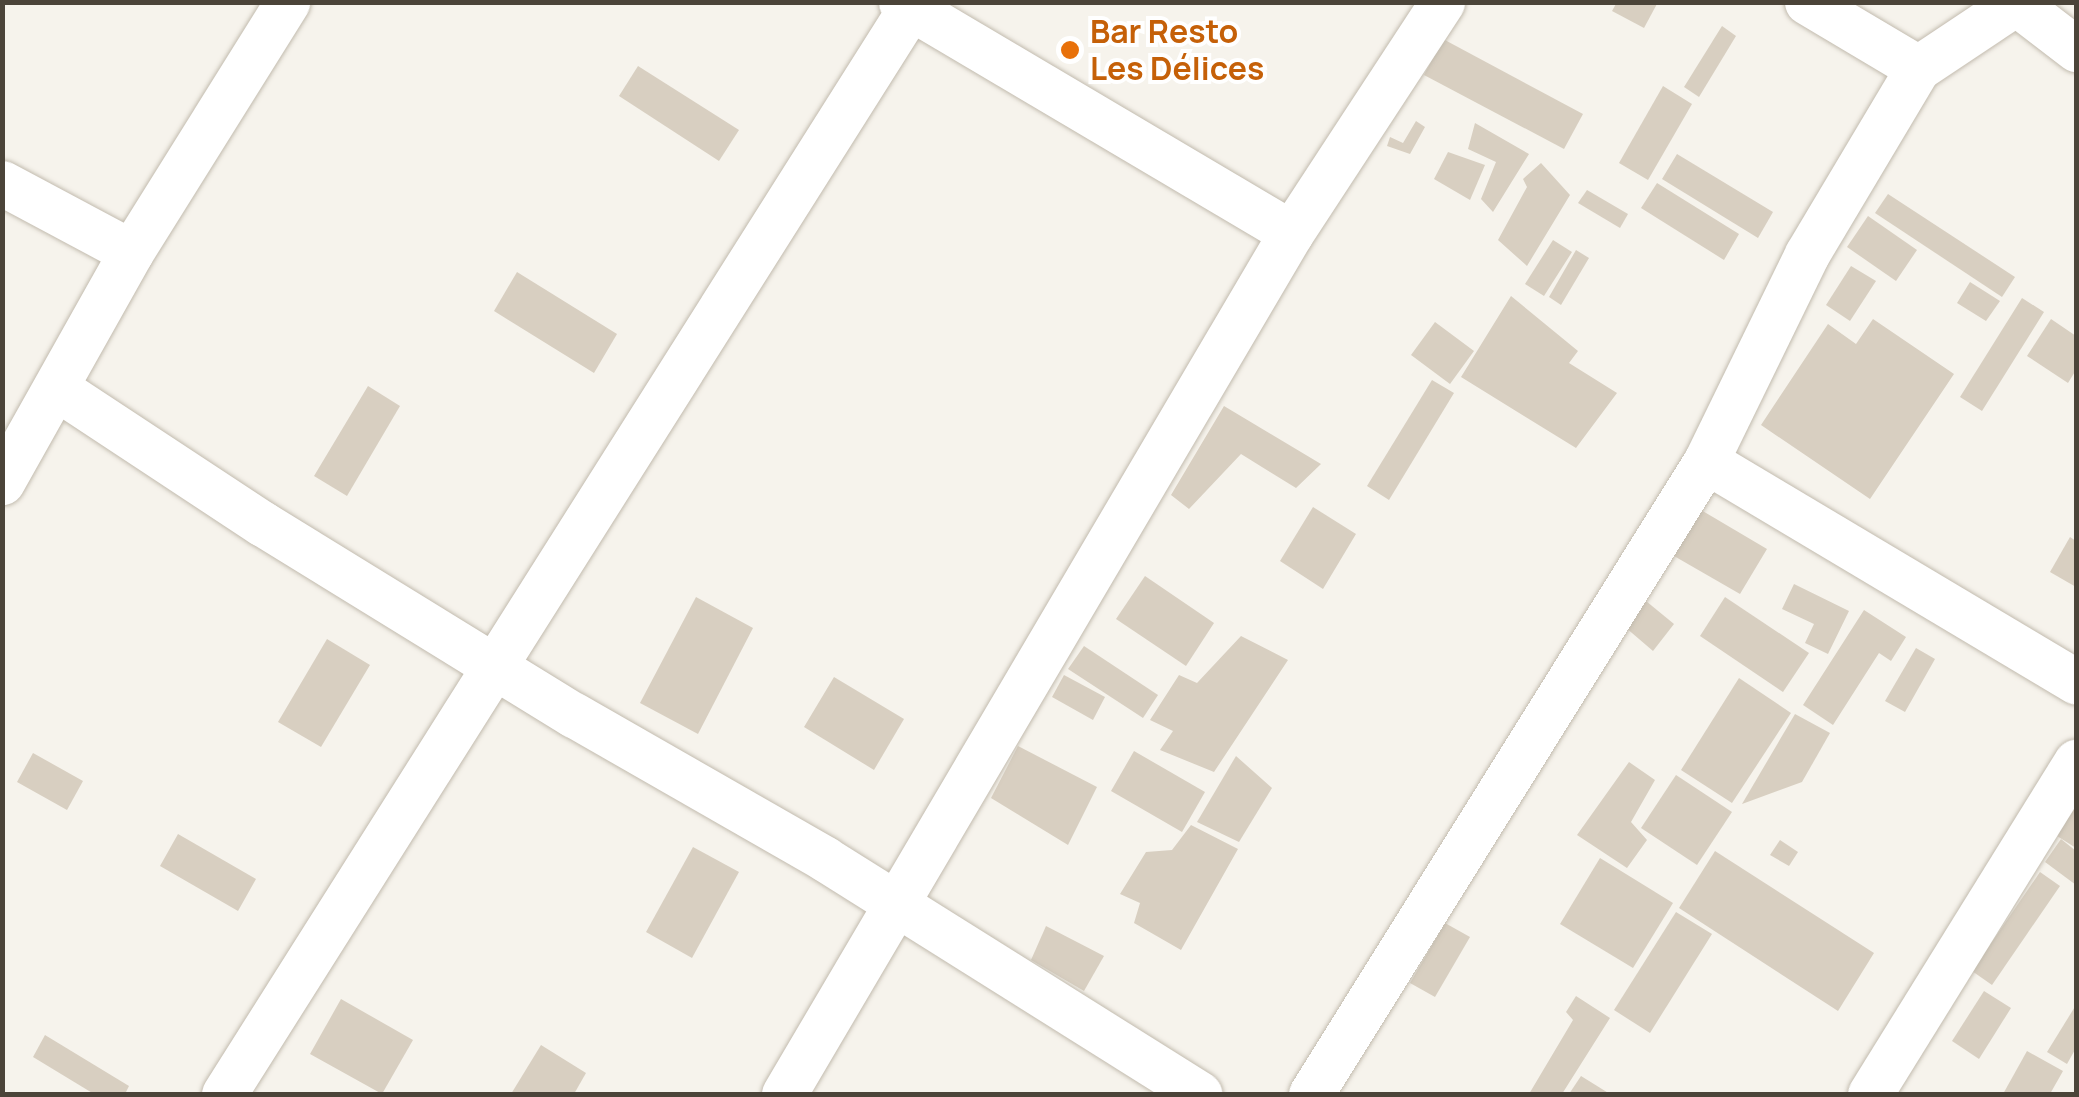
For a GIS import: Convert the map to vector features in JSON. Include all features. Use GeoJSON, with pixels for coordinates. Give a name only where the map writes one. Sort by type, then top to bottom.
{"type":"FeatureCollection","features":[{"type":"Feature","properties":{"kind":"street"},"geometry":{"type":"LineString","coordinates":[[2,482],[58,389],[131,252],[286,2]]}},
{"type":"Feature","properties":{"kind":"street"},"geometry":{"type":"LineString","coordinates":[[784,1094],[892,902],[1291,233],[1442,2]]}},
{"type":"Feature","properties":{"kind":"street"},"geometry":{"type":"LineString","coordinates":[[1807,2],[1918,68]]}},
{"type":"Feature","properties":{"kind":"street"},"geometry":{"type":"LineString","coordinates":[[1311,1094],[1706,461],[1807,254],[1918,68],[2016,3],[2076,49]]}},
{"type":"Feature","properties":{"kind":"street"},"geometry":{"type":"LineString","coordinates":[[224,1094],[498,665],[908,4],[1291,233]]}},
{"type":"Feature","properties":{"kind":"street"},"geometry":{"type":"LineString","coordinates":[[2,183],[131,252]]}},
{"type":"Feature","properties":{"kind":"street"},"geometry":{"type":"LineString","coordinates":[[58,389],[262,524],[892,902],[1199,1094]]}},
{"type":"Feature","properties":{"kind":"street"},"geometry":{"type":"LineString","coordinates":[[1706,461],[2076,682]]}},
{"type":"Feature","properties":{"kind":"street"},"geometry":{"type":"LineString","coordinates":[[1870,1094],[2076,762]]}},
{"type":"Feature","properties":{"kind":"building"},"geometry":{"type":"Polygon","coordinates":[[[1617,2],[1658,2],[1644,28],[1612,11],[1617,2]]]}},
{"type":"Feature","properties":{"kind":"building"},"geometry":{"type":"Polygon","coordinates":[[[1722,26],[1736,36],[1699,97],[1684,87],[1722,26]]]}},
{"type":"Feature","properties":{"kind":"building"},"geometry":{"type":"Polygon","coordinates":[[[1443,39],[1583,114],[1564,149],[1424,75],[1443,39]]]}},
{"type":"Feature","properties":{"kind":"building"},"geometry":{"type":"Polygon","coordinates":[[[638,66],[739,130],[719,161],[619,96],[638,66]]]}},
{"type":"Feature","properties":{"kind":"building"},"geometry":{"type":"Polygon","coordinates":[[[1663,86],[1692,104],[1648,180],[1619,163],[1663,86]]]}},
{"type":"Feature","properties":{"kind":"building"},"geometry":{"type":"Polygon","coordinates":[[[1416,121],[1425,127],[1410,154],[1387,146],[1390,137],[1403,143],[1416,121]]]}},
{"type":"Feature","properties":{"kind":"building"},"geometry":{"type":"Polygon","coordinates":[[[1475,123],[1529,154],[1493,212],[1481,199],[1496,162],[1468,149],[1475,123]]]}},
{"type":"Feature","properties":{"kind":"building"},"geometry":{"type":"Polygon","coordinates":[[[1448,152],[1485,165],[1470,200],[1434,179],[1448,152]]]}},
{"type":"Feature","properties":{"kind":"building"},"geometry":{"type":"Polygon","coordinates":[[[1677,154],[1773,212],[1758,238],[1662,179],[1677,154]]]}},
{"type":"Feature","properties":{"kind":"building"},"geometry":{"type":"Polygon","coordinates":[[[1541,163],[1570,195],[1527,266],[1498,240],[1527,187],[1523,179],[1541,163]]]}},
{"type":"Feature","properties":{"kind":"building"},"geometry":{"type":"Polygon","coordinates":[[[1657,183],[1739,234],[1724,260],[1641,208],[1657,183]]]}},
{"type":"Feature","properties":{"kind":"building"},"geometry":{"type":"Polygon","coordinates":[[[1587,190],[1628,214],[1620,228],[1578,203],[1587,190]]]}},
{"type":"Feature","properties":{"kind":"building"},"geometry":{"type":"Polygon","coordinates":[[[1888,194],[2015,277],[2002,297],[1875,213],[1888,194]]]}},
{"type":"Feature","properties":{"kind":"building"},"geometry":{"type":"Polygon","coordinates":[[[1868,216],[1917,250],[1896,281],[1847,247],[1868,216]]]}},
{"type":"Feature","properties":{"kind":"building"},"geometry":{"type":"Polygon","coordinates":[[[1553,240],[1572,252],[1544,296],[1525,284],[1553,240]]]}},
{"type":"Feature","properties":{"kind":"building"},"geometry":{"type":"Polygon","coordinates":[[[1576,250],[1589,258],[1561,305],[1549,297],[1576,250]]]}},
{"type":"Feature","properties":{"kind":"building"},"geometry":{"type":"Polygon","coordinates":[[[1851,266],[1876,281],[1850,321],[1826,305],[1851,266]]]}},
{"type":"Feature","properties":{"kind":"building"},"geometry":{"type":"Polygon","coordinates":[[[517,272],[617,334],[594,373],[494,311],[517,272]]]}},
{"type":"Feature","properties":{"kind":"building"},"geometry":{"type":"Polygon","coordinates":[[[1970,282],[2000,301],[1986,321],[1957,303],[1970,282]]]}},
{"type":"Feature","properties":{"kind":"building"},"geometry":{"type":"Polygon","coordinates":[[[1511,296],[1578,351],[1569,363],[1617,393],[1576,448],[1461,377],[1511,296]]]}},
{"type":"Feature","properties":{"kind":"building"},"geometry":{"type":"Polygon","coordinates":[[[2022,298],[2044,312],[1982,411],[1960,397],[2022,298]]]}},
{"type":"Feature","properties":{"kind":"building"},"geometry":{"type":"Polygon","coordinates":[[[1873,319],[1954,374],[1870,499],[1761,425],[1828,324],[1856,344],[1873,319]]]}},
{"type":"Feature","properties":{"kind":"building"},"geometry":{"type":"Polygon","coordinates":[[[2051,319],[2076,336],[2076,370],[2068,383],[2027,356],[2051,319]]]}},
{"type":"Feature","properties":{"kind":"building"},"geometry":{"type":"Polygon","coordinates":[[[1435,322],[1474,351],[1450,384],[1411,355],[1435,322]]]}},
{"type":"Feature","properties":{"kind":"building"},"geometry":{"type":"Polygon","coordinates":[[[1432,380],[1454,393],[1389,500],[1367,486],[1432,380]]]}},
{"type":"Feature","properties":{"kind":"building"},"geometry":{"type":"Polygon","coordinates":[[[368,386],[400,406],[347,496],[314,476],[368,386]]]}},
{"type":"Feature","properties":{"kind":"building"},"geometry":{"type":"Polygon","coordinates":[[[1224,406],[1321,464],[1296,488],[1241,454],[1189,509],[1171,495],[1224,406]]]}},
{"type":"Feature","properties":{"kind":"building"},"geometry":{"type":"Polygon","coordinates":[[[1313,507],[1356,534],[1323,589],[1280,561],[1313,507]]]}},
{"type":"Feature","properties":{"kind":"building"},"geometry":{"type":"Polygon","coordinates":[[[1701,510],[1767,549],[1740,594],[1674,556],[1701,510]]]}},
{"type":"Feature","properties":{"kind":"building"},"geometry":{"type":"Polygon","coordinates":[[[2070,537],[2076,541],[2076,587],[2050,572],[2070,537]]]}},
{"type":"Feature","properties":{"kind":"building"},"geometry":{"type":"Polygon","coordinates":[[[1145,576],[1214,623],[1186,666],[1116,619],[1145,576]]]}},
{"type":"Feature","properties":{"kind":"building"},"geometry":{"type":"Polygon","coordinates":[[[1794,584],[1849,611],[1828,654],[1805,643],[1814,624],[1782,609],[1794,584]]]}},
{"type":"Feature","properties":{"kind":"building"},"geometry":{"type":"Polygon","coordinates":[[[696,597],[753,628],[698,734],[640,703],[696,597]]]}},
{"type":"Feature","properties":{"kind":"building"},"geometry":{"type":"Polygon","coordinates":[[[1725,597],[1809,653],[1783,692],[1700,636],[1725,597]]]}},
{"type":"Feature","properties":{"kind":"building"},"geometry":{"type":"Polygon","coordinates":[[[1646,601],[1674,624],[1653,651],[1625,627],[1646,601]]]}},
{"type":"Feature","properties":{"kind":"building"},"geometry":{"type":"Polygon","coordinates":[[[1864,610],[1906,637],[1891,661],[1879,653],[1833,725],[1803,705],[1864,610]]]}},
{"type":"Feature","properties":{"kind":"building"},"geometry":{"type":"Polygon","coordinates":[[[1241,636],[1288,660],[1214,772],[1160,750],[1173,731],[1150,720],[1179,675],[1197,683],[1241,636]]]}},
{"type":"Feature","properties":{"kind":"building"},"geometry":{"type":"Polygon","coordinates":[[[327,639],[370,665],[321,747],[278,722],[327,639]]]}},
{"type":"Feature","properties":{"kind":"building"},"geometry":{"type":"Polygon","coordinates":[[[1084,646],[1158,695],[1143,718],[1068,669],[1084,646]]]}},
{"type":"Feature","properties":{"kind":"building"},"geometry":{"type":"Polygon","coordinates":[[[1916,648],[1935,659],[1905,712],[1885,701],[1916,648]]]}},
{"type":"Feature","properties":{"kind":"building"},"geometry":{"type":"Polygon","coordinates":[[[1064,675],[1105,697],[1093,720],[1052,697],[1064,675]]]}},
{"type":"Feature","properties":{"kind":"building"},"geometry":{"type":"Polygon","coordinates":[[[834,677],[904,719],[874,770],[804,727],[834,677]]]}},
{"type":"Feature","properties":{"kind":"building"},"geometry":{"type":"Polygon","coordinates":[[[1739,678],[1791,713],[1732,803],[1681,770],[1739,678]]]}},
{"type":"Feature","properties":{"kind":"building"},"geometry":{"type":"Polygon","coordinates":[[[1795,714],[1830,733],[1802,782],[1742,804],[1795,714]]]}},
{"type":"Feature","properties":{"kind":"building"},"geometry":{"type":"Polygon","coordinates":[[[1018,746],[1097,787],[1068,845],[991,798],[1018,746]]]}},
{"type":"Feature","properties":{"kind":"building"},"geometry":{"type":"Polygon","coordinates":[[[1134,751],[1205,792],[1182,832],[1111,791],[1134,751]]]}},
{"type":"Feature","properties":{"kind":"building"},"geometry":{"type":"Polygon","coordinates":[[[33,753],[83,781],[67,810],[17,782],[33,753]]]}},
{"type":"Feature","properties":{"kind":"building"},"geometry":{"type":"Polygon","coordinates":[[[1236,756],[1272,788],[1239,842],[1197,822],[1236,756]]]}},
{"type":"Feature","properties":{"kind":"building"},"geometry":{"type":"Polygon","coordinates":[[[1629,762],[1655,780],[1631,822],[1647,840],[1627,868],[1577,835],[1629,762]]]}},
{"type":"Feature","properties":{"kind":"building"},"geometry":{"type":"Polygon","coordinates":[[[1676,775],[1732,812],[1697,865],[1641,828],[1676,775]]]}},
{"type":"Feature","properties":{"kind":"building"},"geometry":{"type":"Polygon","coordinates":[[[2076,806],[2076,848],[2057,836],[2076,806]]]}},
{"type":"Feature","properties":{"kind":"building"},"geometry":{"type":"Polygon","coordinates":[[[1191,825],[1238,849],[1181,950],[1134,923],[1140,903],[1120,894],[1146,852],[1172,850],[1191,825]]]}},
{"type":"Feature","properties":{"kind":"building"},"geometry":{"type":"Polygon","coordinates":[[[178,834],[256,879],[238,911],[160,866],[178,834]]]}},
{"type":"Feature","properties":{"kind":"building"},"geometry":{"type":"Polygon","coordinates":[[[2061,839],[2076,851],[2076,885],[2045,862],[2061,839]]]}},
{"type":"Feature","properties":{"kind":"building"},"geometry":{"type":"Polygon","coordinates":[[[1780,840],[1798,852],[1789,866],[1770,855],[1780,840]]]}},
{"type":"Feature","properties":{"kind":"building"},"geometry":{"type":"Polygon","coordinates":[[[693,847],[739,872],[692,958],[646,932],[693,847]]]}},
{"type":"Feature","properties":{"kind":"building"},"geometry":{"type":"Polygon","coordinates":[[[1715,851],[1874,953],[1838,1011],[1679,908],[1715,851]]]}},
{"type":"Feature","properties":{"kind":"building"},"geometry":{"type":"Polygon","coordinates":[[[1600,858],[1673,903],[1633,968],[1560,924],[1600,858]]]}},
{"type":"Feature","properties":{"kind":"building"},"geometry":{"type":"Polygon","coordinates":[[[2040,872],[2060,886],[1992,985],[1972,971],[2040,872]]]}},
{"type":"Feature","properties":{"kind":"building"},"geometry":{"type":"Polygon","coordinates":[[[1676,912],[1712,934],[1650,1033],[1614,1010],[1676,912]]]}},
{"type":"Feature","properties":{"kind":"building"},"geometry":{"type":"Polygon","coordinates":[[[1445,923],[1470,937],[1435,997],[1410,983],[1445,923]]]}},
{"type":"Feature","properties":{"kind":"building"},"geometry":{"type":"Polygon","coordinates":[[[1046,926],[1104,956],[1084,991],[1031,960],[1046,926]]]}},
{"type":"Feature","properties":{"kind":"building"},"geometry":{"type":"Polygon","coordinates":[[[1984,991],[2011,1008],[1979,1059],[1952,1041],[1984,991]]]}},
{"type":"Feature","properties":{"kind":"building"},"geometry":{"type":"Polygon","coordinates":[[[1576,996],[1610,1018],[1562,1094],[1529,1094],[1573,1020],[1566,1012],[1576,996]]]}},
{"type":"Feature","properties":{"kind":"building"},"geometry":{"type":"Polygon","coordinates":[[[341,999],[413,1040],[382,1094],[310,1054],[341,999]]]}},
{"type":"Feature","properties":{"kind":"building"},"geometry":{"type":"Polygon","coordinates":[[[2076,1005],[2076,1048],[2067,1064],[2047,1052],[2076,1005]]]}},
{"type":"Feature","properties":{"kind":"building"},"geometry":{"type":"Polygon","coordinates":[[[45,1035],[129,1086],[125,1094],[94,1094],[33,1057],[45,1035]]]}},
{"type":"Feature","properties":{"kind":"building"},"geometry":{"type":"Polygon","coordinates":[[[541,1045],[586,1073],[574,1094],[511,1094],[541,1045]]]}},
{"type":"Feature","properties":{"kind":"building"},"geometry":{"type":"Polygon","coordinates":[[[2027,1051],[2063,1071],[2050,1094],[2003,1094],[2027,1051]]]}},
{"type":"Feature","properties":{"kind":"building"},"geometry":{"type":"Polygon","coordinates":[[[1581,1076],[1610,1094],[1569,1094],[1581,1076]]]}},
{"type":"Feature","properties":{"kind":"place","name":"Bar Resto Les Délices"},"geometry":{"type":"Point","coordinates":[1070,50]}}]}
